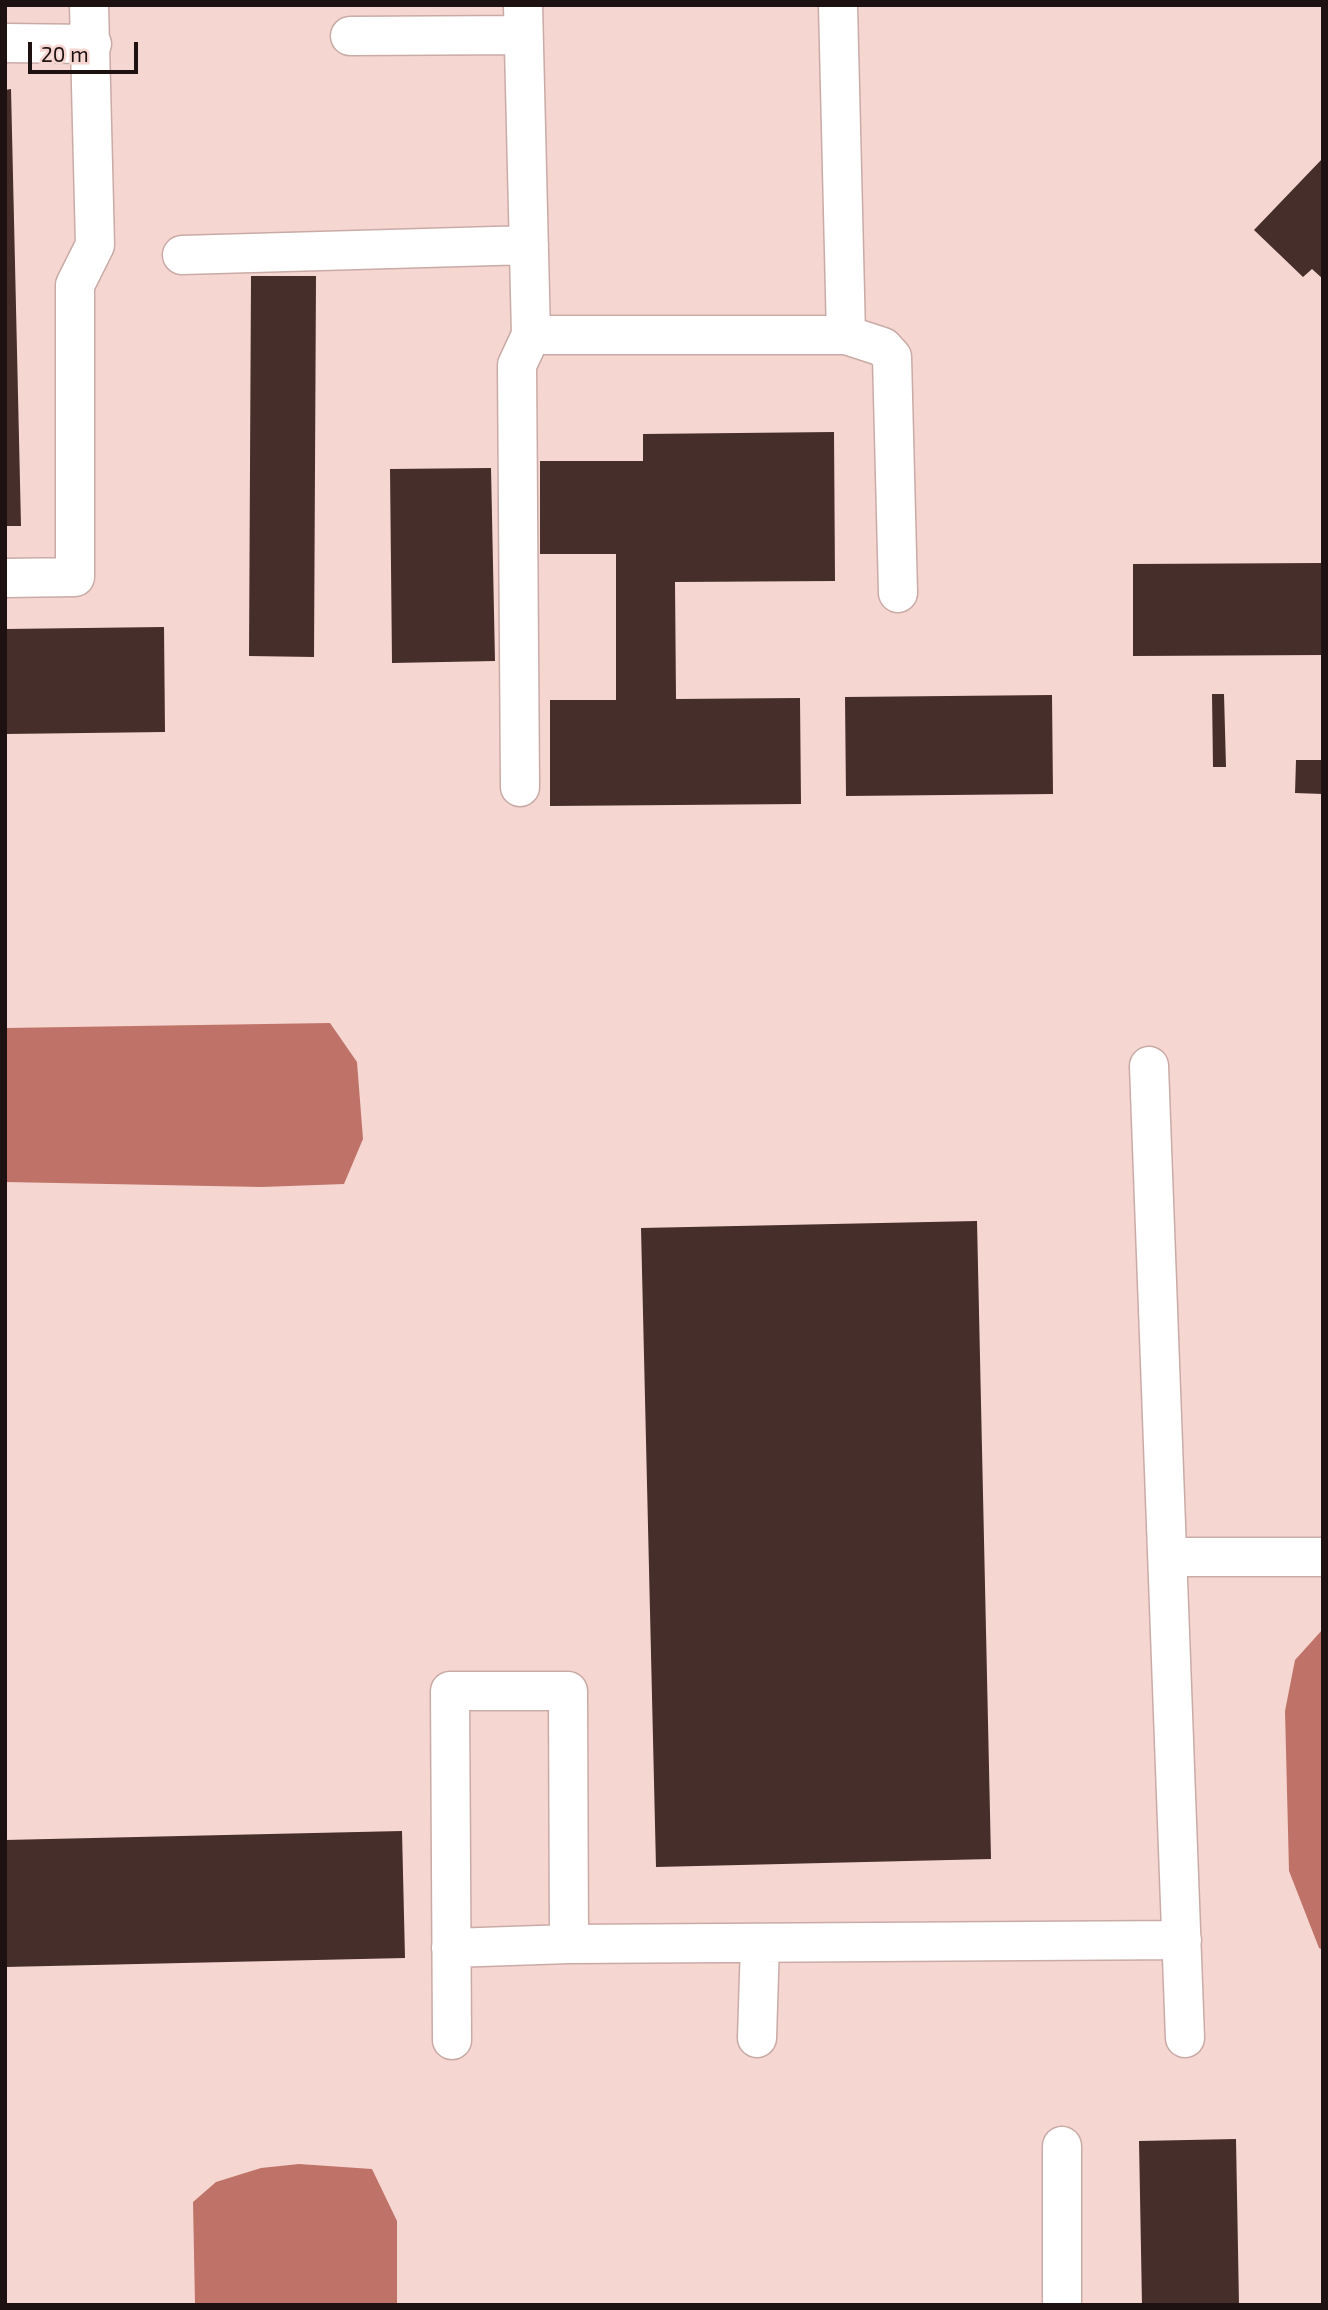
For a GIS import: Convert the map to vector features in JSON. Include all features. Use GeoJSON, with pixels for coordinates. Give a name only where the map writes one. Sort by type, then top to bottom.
{"type":"FeatureCollection","features":[{"type":"Feature","properties":{"kind":"street"},"geometry":{"type":"LineString","coordinates":[[5,578],[75,577],[75,285],[95,245],[89,5]]}},
{"type":"Feature","properties":{"kind":"street"},"geometry":{"type":"LineString","coordinates":[[838,5],[846,335]]}},
{"type":"Feature","properties":{"kind":"street"},"geometry":{"type":"LineString","coordinates":[[350,36],[523,20],[531,335],[517,365],[520,787]]}},
{"type":"Feature","properties":{"kind":"street"},"geometry":{"type":"LineString","coordinates":[[5,43],[92,44]]}},
{"type":"Feature","properties":{"kind":"street"},"geometry":{"type":"LineString","coordinates":[[182,255],[529,245]]}},
{"type":"Feature","properties":{"kind":"street"},"geometry":{"type":"LineString","coordinates":[[531,335],[846,335],[883,348],[892,357],[898,593]]}},
{"type":"Feature","properties":{"kind":"street"},"geometry":{"type":"LineString","coordinates":[[1149,1066],[1185,2038]]}},
{"type":"Feature","properties":{"kind":"street"},"geometry":{"type":"LineString","coordinates":[[1168,1557],[1323,1557]]}},
{"type":"Feature","properties":{"kind":"street"},"geometry":{"type":"LineString","coordinates":[[452,2040],[450,1691],[568,1691],[569,1944]]}},
{"type":"Feature","properties":{"kind":"street"},"geometry":{"type":"LineString","coordinates":[[451,1948],[569,1944],[1182,1940]]}},
{"type":"Feature","properties":{"kind":"street"},"geometry":{"type":"LineString","coordinates":[[757,2038],[761,1943]]}},
{"type":"Feature","properties":{"kind":"street"},"geometry":{"type":"LineString","coordinates":[[1062,2146],[1062,2305]]}},
{"type":"Feature","properties":{"kind":"shaded area"},"geometry":{"type":"Polygon","coordinates":[[[330,1023],[357,1062],[363,1139],[344,1184],[262,1187],[5,1182],[5,1028],[330,1023]]]}},
{"type":"Feature","properties":{"kind":"shaded area"},"geometry":{"type":"Polygon","coordinates":[[[1323,1629],[1323,1950],[1319,1948],[1289,1871],[1285,1711],[1295,1660],[1323,1629]]]}},
{"type":"Feature","properties":{"kind":"shaded area"},"geometry":{"type":"Polygon","coordinates":[[[299,2164],[372,2169],[397,2221],[397,2305],[195,2305],[193,2202],[216,2182],[261,2168],[299,2164]]]}},
{"type":"Feature","properties":{"kind":"building"},"geometry":{"type":"Polygon","coordinates":[[[11,89],[21,526],[5,526],[5,90],[11,89]]]}},
{"type":"Feature","properties":{"kind":"building"},"geometry":{"type":"Polygon","coordinates":[[[1323,158],[1323,279],[1312,269],[1303,277],[1254,230],[1323,158]]]}},
{"type":"Feature","properties":{"kind":"building"},"geometry":{"type":"Polygon","coordinates":[[[251,276],[316,276],[314,657],[249,656],[251,276]]]}},
{"type":"Feature","properties":{"kind":"building"},"geometry":{"type":"Polygon","coordinates":[[[834,432],[835,581],[675,582],[676,699],[800,698],[801,804],[550,806],[550,700],[616,700],[616,554],[540,554],[540,461],[643,461],[643,434],[834,432]]]}},
{"type":"Feature","properties":{"kind":"building"},"geometry":{"type":"Polygon","coordinates":[[[491,468],[495,661],[392,663],[390,469],[491,468]]]}},
{"type":"Feature","properties":{"kind":"building"},"geometry":{"type":"Polygon","coordinates":[[[1323,563],[1323,655],[1133,656],[1133,564],[1323,563]]]}},
{"type":"Feature","properties":{"kind":"building"},"geometry":{"type":"Polygon","coordinates":[[[164,627],[165,732],[5,734],[5,629],[164,627]]]}},
{"type":"Feature","properties":{"kind":"building"},"geometry":{"type":"Polygon","coordinates":[[[1212,694],[1224,694],[1226,767],[1213,767],[1212,694]]]}},
{"type":"Feature","properties":{"kind":"building"},"geometry":{"type":"Polygon","coordinates":[[[1052,695],[1053,794],[846,796],[845,697],[1052,695]]]}},
{"type":"Feature","properties":{"kind":"building"},"geometry":{"type":"Polygon","coordinates":[[[1296,760],[1323,760],[1323,794],[1295,793],[1296,760]]]}},
{"type":"Feature","properties":{"kind":"building"},"geometry":{"type":"Polygon","coordinates":[[[977,1221],[991,1859],[656,1867],[641,1228],[977,1221]]]}},
{"type":"Feature","properties":{"kind":"building"},"geometry":{"type":"Polygon","coordinates":[[[402,1831],[405,1958],[5,1967],[5,1840],[402,1831]]]}},
{"type":"Feature","properties":{"kind":"building"},"geometry":{"type":"Polygon","coordinates":[[[1236,2139],[1239,2305],[1142,2305],[1139,2141],[1236,2139]]]}}]}
